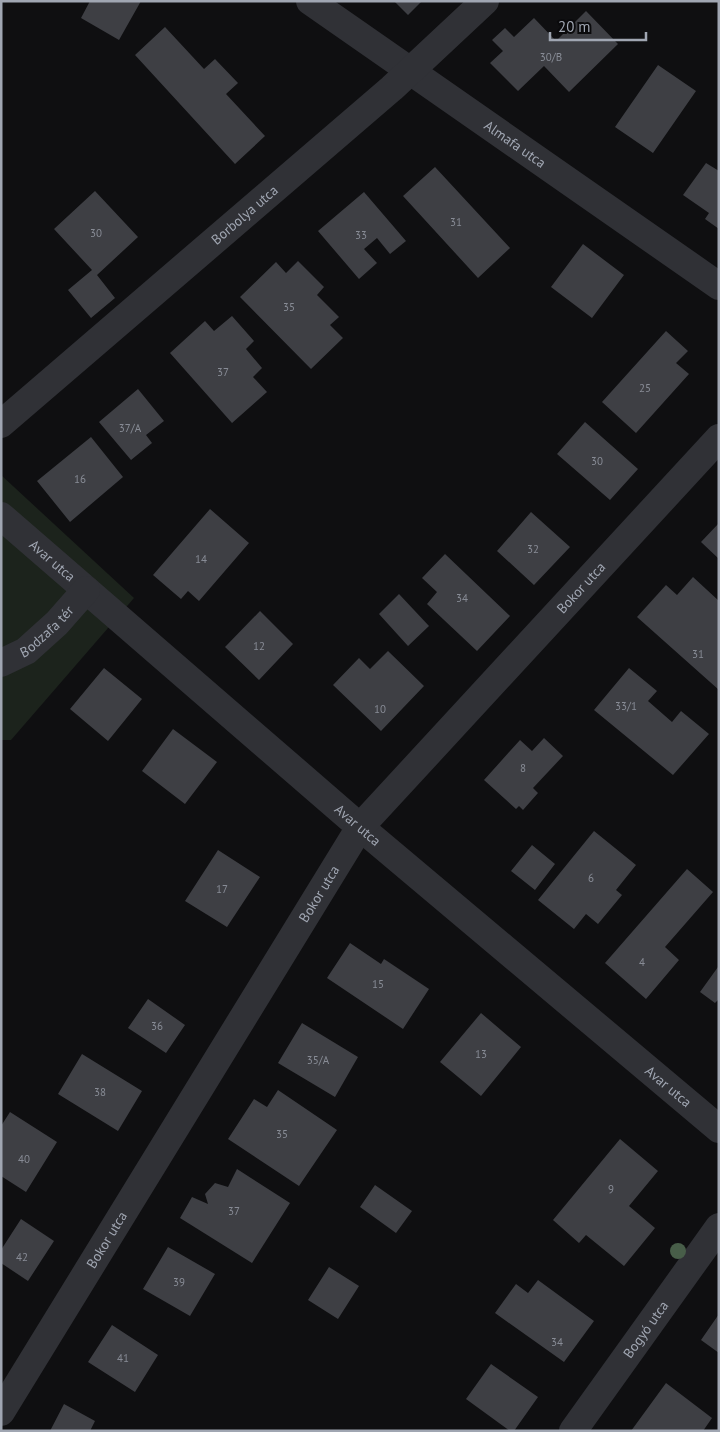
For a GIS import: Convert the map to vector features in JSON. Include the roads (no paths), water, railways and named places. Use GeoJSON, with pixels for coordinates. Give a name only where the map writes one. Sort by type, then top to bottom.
{"type":"FeatureCollection","features":[{"type":"Feature","properties":{"kind":"street","name":"Almafa utca"},"geometry":{"type":"LineString","coordinates":[[310,1],[719,286]]}},
{"type":"Feature","properties":{"kind":"street","name":"Borbolya utca"},"geometry":{"type":"LineString","coordinates":[[1,424],[410,72],[485,1]]}},
{"type":"Feature","properties":{"kind":"street","name":"Bokor utca"},"geometry":{"type":"LineString","coordinates":[[1,1412],[360,827],[719,438]]}},
{"type":"Feature","properties":{"kind":"street","name":"Avar utca"},"geometry":{"type":"LineString","coordinates":[[1,516],[360,827],[719,1129]]}},
{"type":"Feature","properties":{"kind":"street","name":"Bodzafa tér"},"geometry":{"type":"LineString","coordinates":[[1,663],[26,651],[57,623],[86,590]]}},
{"type":"Feature","properties":{"kind":"street","name":"Bogyó utca"},"geometry":{"type":"LineString","coordinates":[[573,1431],[719,1227]]}}]}
